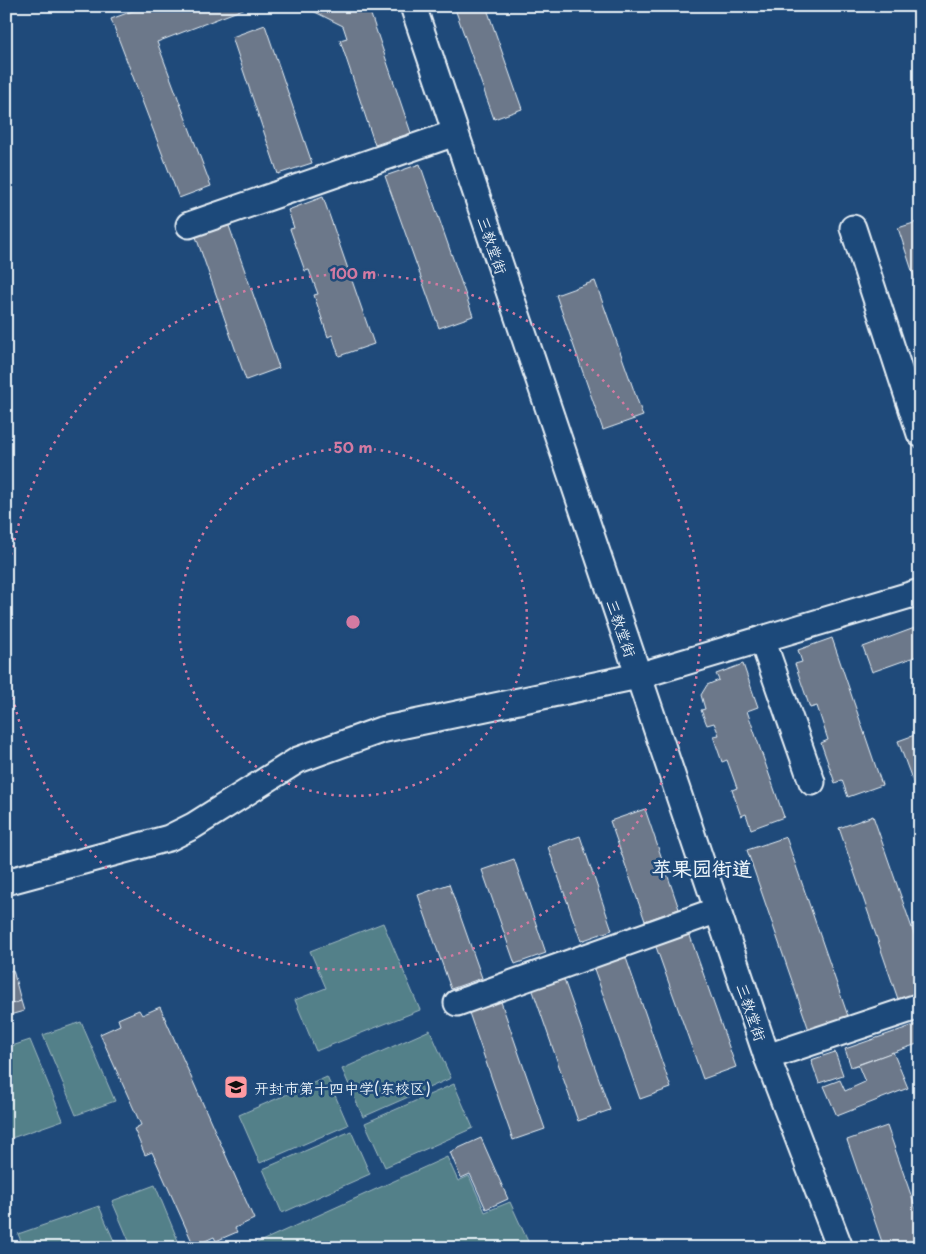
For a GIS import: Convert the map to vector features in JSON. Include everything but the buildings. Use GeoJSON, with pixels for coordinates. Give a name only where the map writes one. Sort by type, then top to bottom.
{"type":"FeatureCollection","features":[{"type":"Feature","properties":{"kind":"street","name":"三教堂街"},"geometry":{"type":"LineString","coordinates":[[413,6],[767,1057],[840,1248]]}},
{"type":"Feature","properties":{"kind":"street"},"geometry":{"type":"LineString","coordinates":[[189,225],[455,133]]}},
{"type":"Feature","properties":{"kind":"street"},"geometry":{"type":"LineString","coordinates":[[853,228],[912,384],[920,434]]}},
{"type":"Feature","properties":{"kind":"street"},"geometry":{"type":"LineString","coordinates":[[6,882],[169,838],[194,826],[298,760],[381,730],[638,676],[920,592]]}},
{"type":"Feature","properties":{"kind":"street"},"geometry":{"type":"LineString","coordinates":[[762,639],[812,782]]}},
{"type":"Feature","properties":{"kind":"street"},"geometry":{"type":"LineString","coordinates":[[457,1003],[718,910]]}},
{"type":"Feature","properties":{"kind":"street"},"geometry":{"type":"LineString","coordinates":[[767,1057],[920,1006]]}},
{"type":"Feature","properties":{"kind":"green space"},"geometry":{"type":"Polygon","coordinates":[[[383,923],[420,1010],[316,1051],[295,1000],[326,988],[310,951],[383,923]]]}},
{"type":"Feature","properties":{"kind":"green space"},"geometry":{"type":"Polygon","coordinates":[[[81,1022],[115,1101],[76,1115],[43,1035],[81,1022]]]}},
{"type":"Feature","properties":{"kind":"green space"},"geometry":{"type":"Polygon","coordinates":[[[430,1030],[451,1078],[363,1117],[342,1069],[430,1030]]]}},
{"type":"Feature","properties":{"kind":"green space"},"geometry":{"type":"Polygon","coordinates":[[[30,1040],[63,1120],[6,1140],[6,1048],[30,1040]]]}},
{"type":"Feature","properties":{"kind":"green space"},"geometry":{"type":"Polygon","coordinates":[[[327,1077],[348,1125],[260,1163],[239,1115],[327,1077]]]}},
{"type":"Feature","properties":{"kind":"green space"},"geometry":{"type":"Polygon","coordinates":[[[454,1084],[473,1128],[385,1167],[365,1123],[454,1084]]]}},
{"type":"Feature","properties":{"kind":"green space"},"geometry":{"type":"Polygon","coordinates":[[[351,1131],[370,1174],[282,1213],[263,1169],[351,1131]]]}},
{"type":"Feature","properties":{"kind":"green space"},"geometry":{"type":"Polygon","coordinates":[[[447,1157],[458,1181],[469,1176],[485,1212],[510,1202],[531,1248],[246,1248],[447,1157]]]}},
{"type":"Feature","properties":{"kind":"green space"},"geometry":{"type":"Polygon","coordinates":[[[155,1185],[181,1248],[132,1248],[112,1201],[155,1185]]]}},
{"type":"Feature","properties":{"kind":"green space"},"geometry":{"type":"Polygon","coordinates":[[[99,1206],[117,1248],[24,1248],[18,1234],[99,1206]]]}},
{"type":"Feature","properties":{"kind":"place","name":"开封市第十四中学(东校区)"},"geometry":{"type":"Point","coordinates":[236,1087]}},
{"type":"Feature","properties":{"kind":"district","name":"苹果园街道"},"geometry":{"type":"Point","coordinates":[702,868]}}]}
